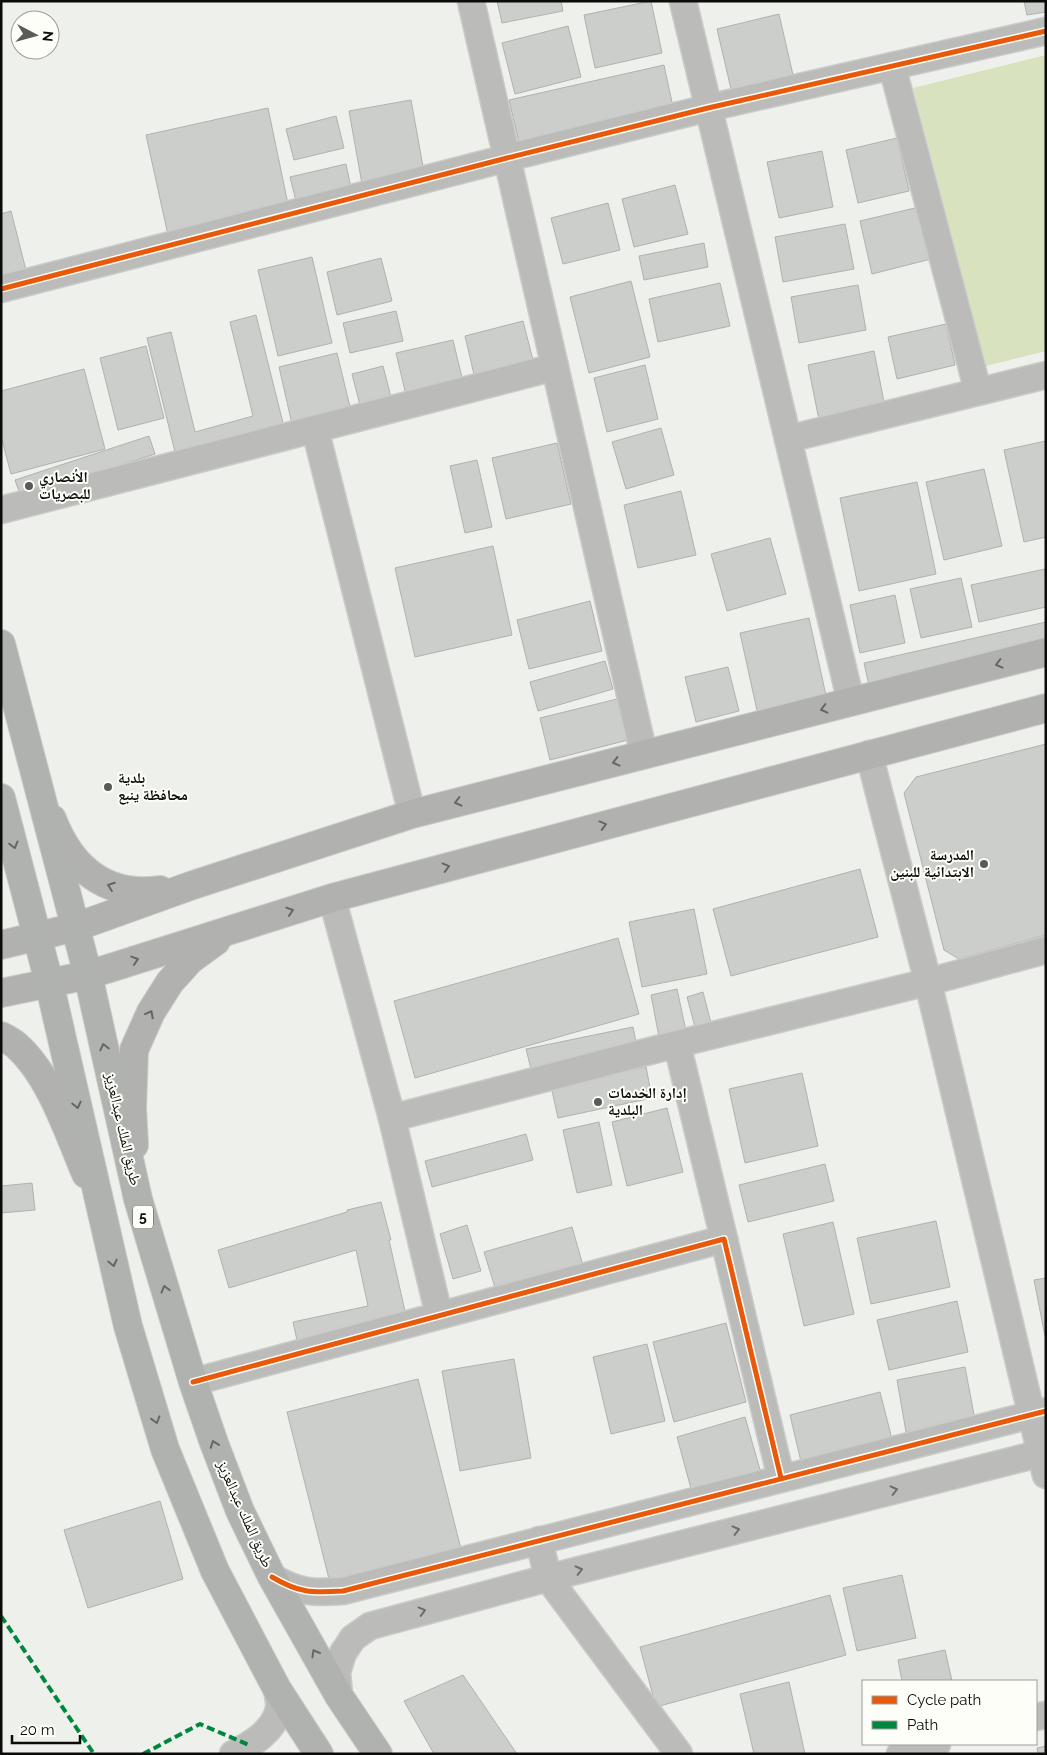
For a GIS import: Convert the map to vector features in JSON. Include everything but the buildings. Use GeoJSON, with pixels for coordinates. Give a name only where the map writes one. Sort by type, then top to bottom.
{"type":"FeatureCollection","features":[{"type":"Feature","properties":{"kind":"highway","name":"طريق الملك عبدالعزيز"},"geometry":{"type":"LineString","coordinates":[[1,644],[88,975],[138,1199],[192,1382],[240,1511],[272,1577],[339,1696],[378,1754]]}},
{"type":"Feature","properties":{"kind":"highway"},"geometry":{"type":"LineString","coordinates":[[1,798],[49,982],[128,1326],[165,1449],[215,1571],[278,1689],[319,1754]]}},
{"type":"Feature","properties":{"kind":"main road"},"geometry":{"type":"LineString","coordinates":[[1,945],[76,927],[194,885],[412,814],[1046,652]]}},
{"type":"Feature","properties":{"kind":"main road"},"geometry":{"type":"LineString","coordinates":[[1,993],[88,975],[332,898],[1046,708]]}},
{"type":"Feature","properties":{"kind":"main road"},"geometry":{"type":"LineString","coordinates":[[33,769],[60,839],[77,861],[100,882],[120,889],[146,892],[194,885]]}},
{"type":"Feature","properties":{"kind":"main road"},"geometry":{"type":"LineString","coordinates":[[138,1199],[132,1108],[134,1050],[151,1012],[170,982],[190,960],[234,929]]}},
{"type":"Feature","properties":{"kind":"main road"},"geometry":{"type":"LineString","coordinates":[[1,1036],[16,1045],[31,1060],[46,1082],[101,1208]]}},
{"type":"Feature","properties":{"kind":"street"},"geometry":{"type":"LineString","coordinates":[[471,1],[644,755]]}},
{"type":"Feature","properties":{"kind":"street"},"geometry":{"type":"LineString","coordinates":[[683,1],[851,702]]}},
{"type":"Feature","properties":{"kind":"street"},"geometry":{"type":"LineString","coordinates":[[1,289],[708,108],[1046,31]]}},
{"type":"Feature","properties":{"kind":"street"},"geometry":{"type":"LineString","coordinates":[[892,66],[978,391]]}},
{"type":"Feature","properties":{"kind":"street"},"geometry":{"type":"LineString","coordinates":[[1,510],[555,367]]}},
{"type":"Feature","properties":{"kind":"street"},"geometry":{"type":"LineString","coordinates":[[788,439],[1046,375]]}},
{"type":"Feature","properties":{"kind":"street"},"geometry":{"type":"LineString","coordinates":[[315,429],[412,814]]}},
{"type":"Feature","properties":{"kind":"street"},"geometry":{"type":"LineString","coordinates":[[339,1696],[337,1672],[343,1653],[353,1638],[370,1626],[548,1578],[1044,1460],[1038,1413],[869,754]]}},
{"type":"Feature","properties":{"kind":"street"},"geometry":{"type":"LineString","coordinates":[[332,898],[392,1118],[439,1315]]}},
{"type":"Feature","properties":{"kind":"street"},"geometry":{"type":"LineString","coordinates":[[392,1118],[677,1044],[928,982],[1046,950]]}},
{"type":"Feature","properties":{"kind":"street"},"geometry":{"type":"LineString","coordinates":[[677,1044],[781,1478]]}},
{"type":"Feature","properties":{"kind":"street"},"geometry":{"type":"LineString","coordinates":[[192,1382],[724,1239]]}},
{"type":"Feature","properties":{"kind":"street"},"geometry":{"type":"LineString","coordinates":[[272,1577],[288,1587],[304,1591],[319,1593],[343,1591],[1038,1413]]}},
{"type":"Feature","properties":{"kind":"street"},"geometry":{"type":"LineString","coordinates":[[539,1540],[548,1578],[679,1754]]}},
{"type":"Feature","properties":{"kind":"street"},"geometry":{"type":"LineString","coordinates":[[383,1581],[395,1618]]}},
{"type":"Feature","properties":{"kind":"street"},"geometry":{"type":"LineString","coordinates":[[233,1754],[261,1736],[274,1721],[279,1707],[278,1689]]}},
{"type":"Feature","properties":{"kind":"street"},"geometry":{"type":"LineString","coordinates":[[900,1754],[934,1745]]}},
{"type":"Feature","properties":{"kind":"green space"},"geometry":{"type":"Polygon","coordinates":[[[1046,55],[1046,351],[986,366],[913,88],[1046,55]]]}},
{"type":"Feature","properties":{"kind":"marked path"},"geometry":{"type":"LineString","coordinates":[[1,1616],[94,1754]]}},
{"type":"Feature","properties":{"kind":"marked path"},"geometry":{"type":"LineString","coordinates":[[143,1754],[200,1724],[249,1745]]}},
{"type":"Feature","properties":{"kind":"cycle path"},"geometry":{"type":"LineString","coordinates":[[1,289],[708,108],[1046,31]]}},
{"type":"Feature","properties":{"kind":"cycle path"},"geometry":{"type":"LineString","coordinates":[[193,1382],[724,1239],[781,1478]]}},
{"type":"Feature","properties":{"kind":"cycle path"},"geometry":{"type":"LineString","coordinates":[[272,1577],[306,1591],[343,1591],[1046,1411]]}},
{"type":"Feature","properties":{"kind":"place","name":"الأنصاري للبصريات"},"geometry":{"type":"Point","coordinates":[29,486]}},
{"type":"Feature","properties":{"kind":"place","name":"بلدية محافظة ينبع"},"geometry":{"type":"Point","coordinates":[108,787]}},
{"type":"Feature","properties":{"kind":"place","name":"المدرسة الابتدائية للبنين"},"geometry":{"type":"Point","coordinates":[984,864]}},
{"type":"Feature","properties":{"kind":"place","name":"إدارة الخدمات البلدية"},"geometry":{"type":"Point","coordinates":[598,1102]}}]}
